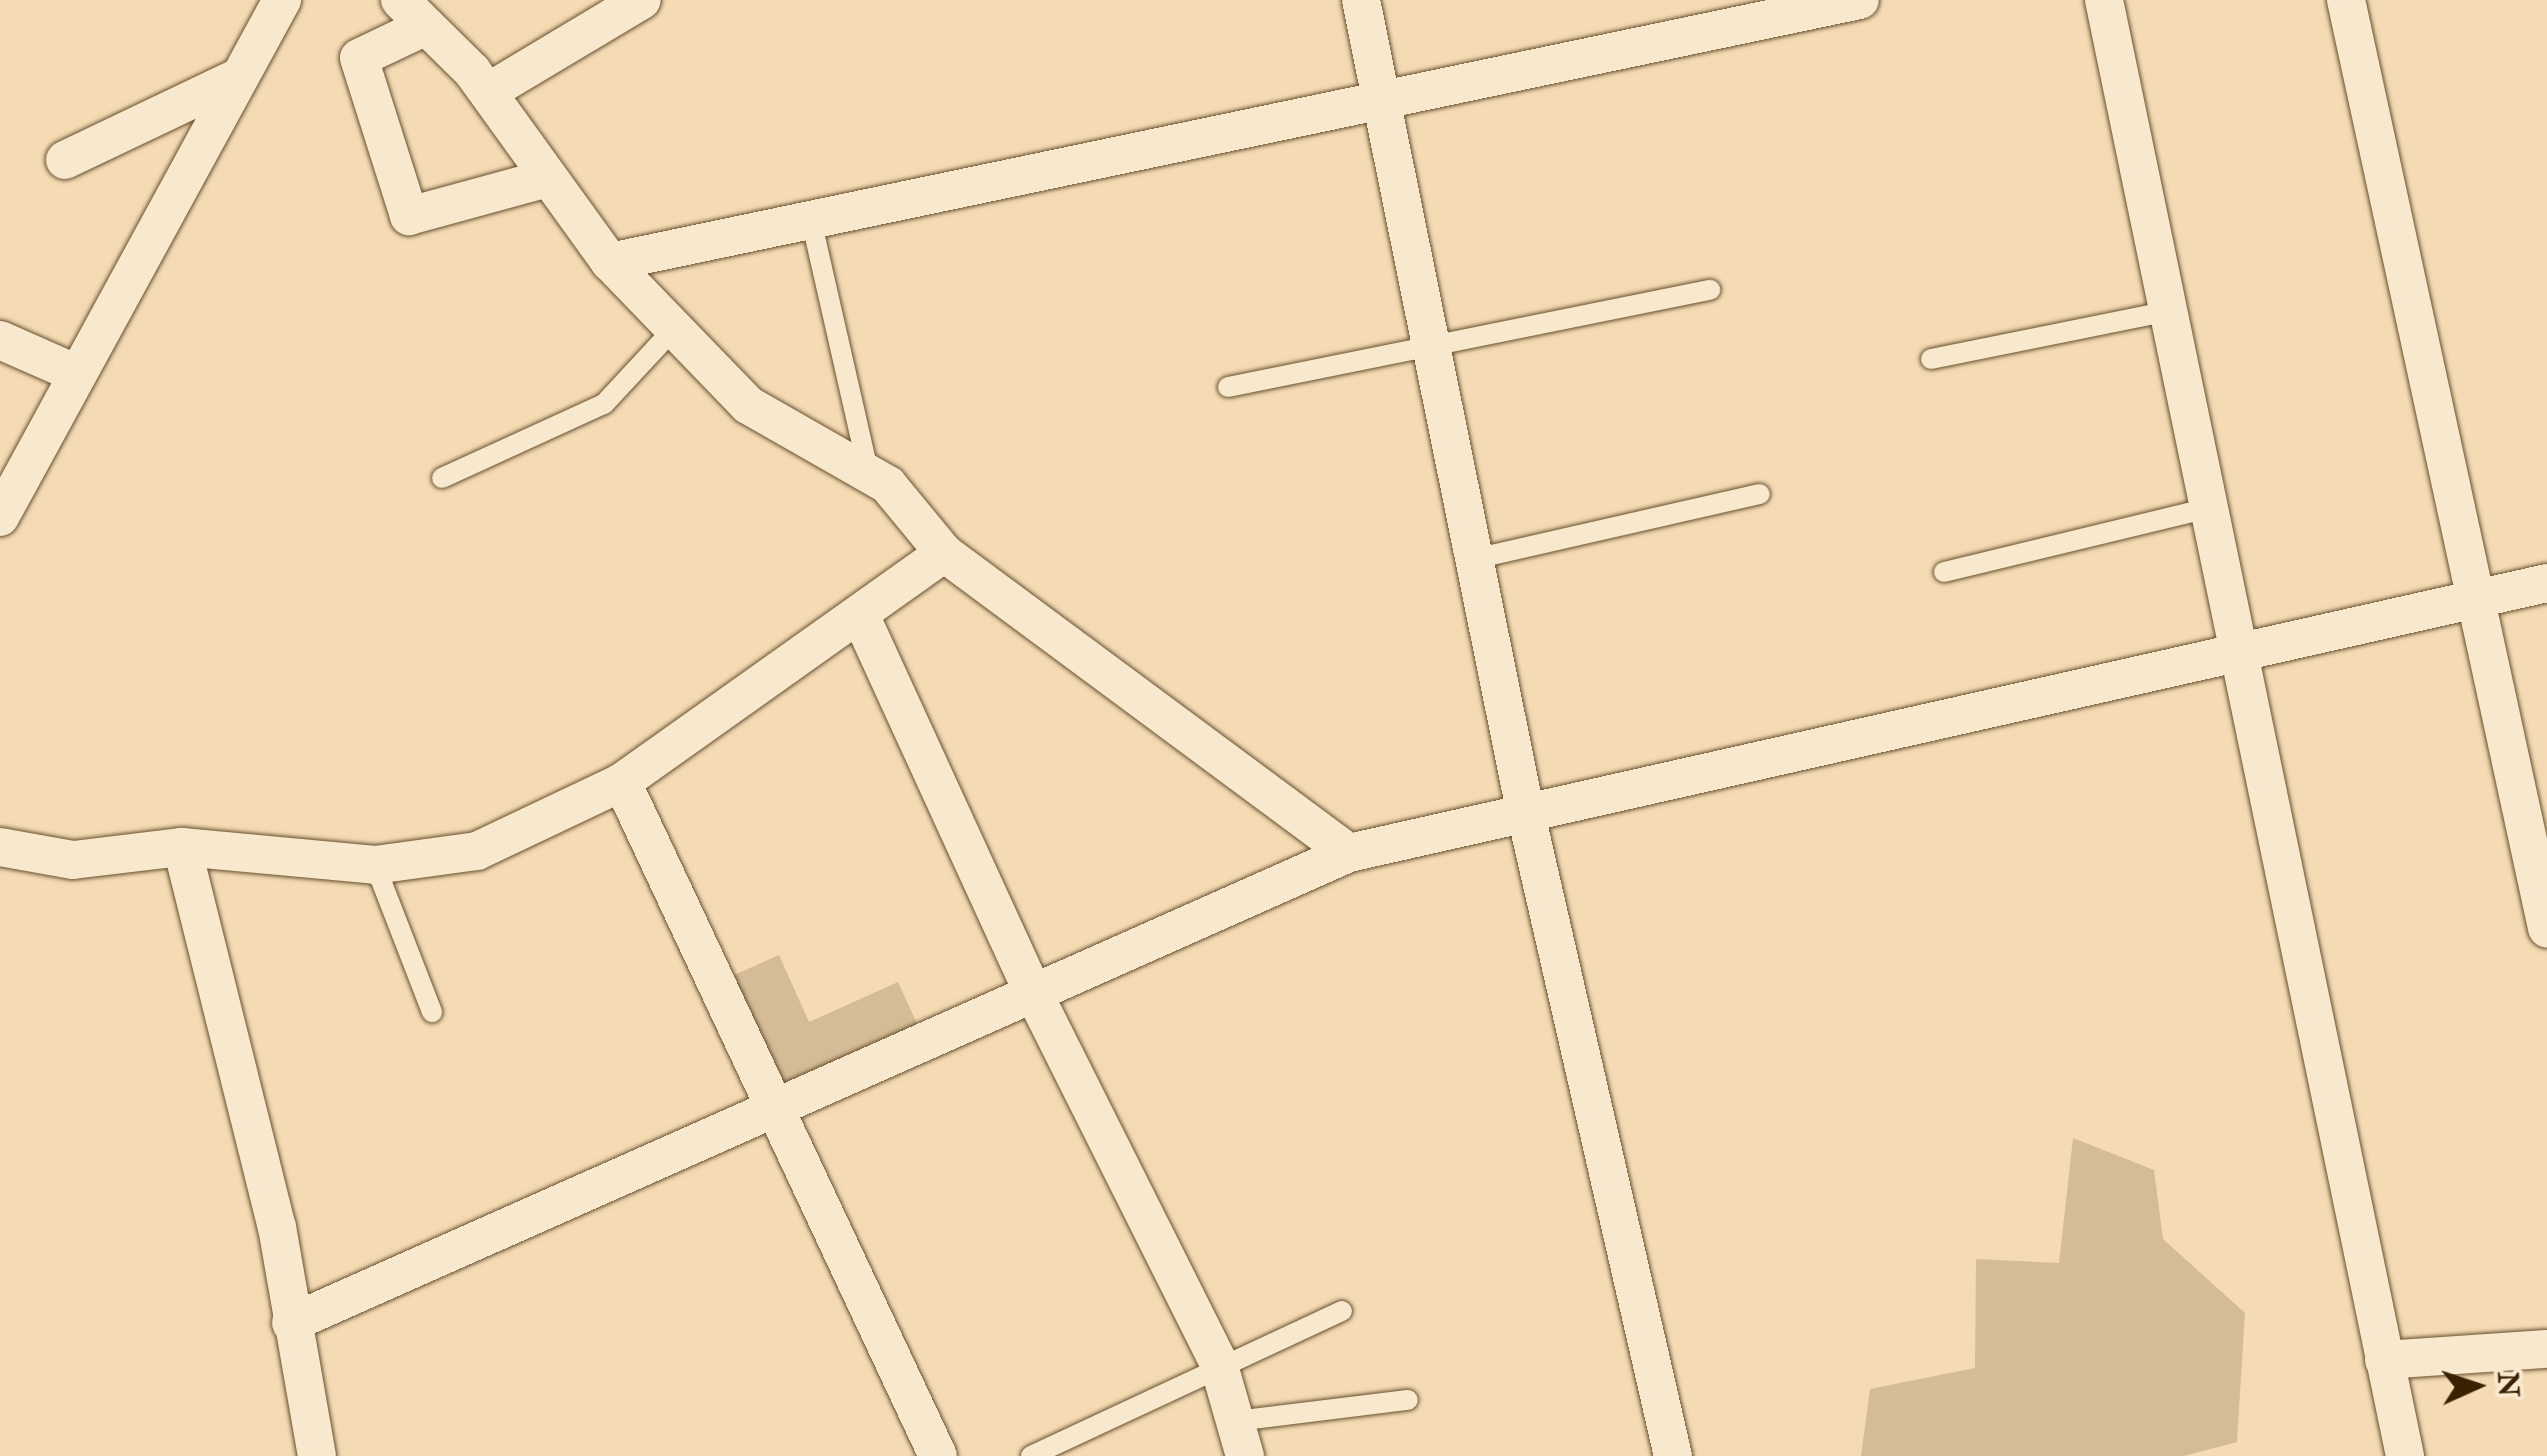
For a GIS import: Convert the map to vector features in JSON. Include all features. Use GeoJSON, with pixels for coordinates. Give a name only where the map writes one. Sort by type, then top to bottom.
{"type":"FeatureCollection","features":[{"type":"Feature","properties":{"kind":"street"},"geometry":{"type":"LineString","coordinates":[[0,516],[282,0]]}},
{"type":"Feature","properties":{"kind":"street"},"geometry":{"type":"LineString","coordinates":[[488,92],[642,0]]}},
{"type":"Feature","properties":{"kind":"street"},"geometry":{"type":"LineString","coordinates":[[1361,0],[1525,810],[1673,1456]]}},
{"type":"Feature","properties":{"kind":"street"},"geometry":{"type":"LineString","coordinates":[[610,262],[810,214],[1860,0]]}},
{"type":"Feature","properties":{"kind":"street"},"geometry":{"type":"LineString","coordinates":[[2104,0],[2404,1456]]}},
{"type":"Feature","properties":{"kind":"street"},"geometry":{"type":"LineString","coordinates":[[2346,0],[2479,598],[2547,928]]}},
{"type":"Feature","properties":{"kind":"street"},"geometry":{"type":"LineString","coordinates":[[548,178],[409,216],[359,58],[413,13],[488,92],[610,262],[672,332],[748,404],[868,471],[944,554],[1350,853]]}},
{"type":"Feature","properties":{"kind":"street"},"geometry":{"type":"LineString","coordinates":[[65,160],[239,77]]}},
{"type":"Feature","properties":{"kind":"street"},"geometry":{"type":"LineString","coordinates":[[0,340],[77,374]]}},
{"type":"Feature","properties":{"kind":"street"},"geometry":{"type":"LineString","coordinates":[[0,847],[73,860],[182,846],[376,865],[477,852],[622,782],[861,618],[944,554]]}},
{"type":"Feature","properties":{"kind":"street"},"geometry":{"type":"LineString","coordinates":[[291,1323],[773,1116],[1350,853],[1525,810],[2242,658],[2547,582]]}},
{"type":"Feature","properties":{"kind":"street"},"geometry":{"type":"LineString","coordinates":[[861,618],[1034,994],[1218,1362],[1241,1438]]}},
{"type":"Feature","properties":{"kind":"street"},"geometry":{"type":"LineString","coordinates":[[622,782],[773,1116],[938,1456]]}},
{"type":"Feature","properties":{"kind":"street"},"geometry":{"type":"LineString","coordinates":[[182,846],[277,1227],[317,1456]]}},
{"type":"Feature","properties":{"kind":"street"},"geometry":{"type":"LineString","coordinates":[[2384,1360],[2547,1349]]}},
{"type":"Feature","properties":{"kind":"lane"},"geometry":{"type":"LineString","coordinates":[[810,214],[868,471]]}},
{"type":"Feature","properties":{"kind":"lane"},"geometry":{"type":"LineString","coordinates":[[1228,388],[1710,290]]}},
{"type":"Feature","properties":{"kind":"lane"},"geometry":{"type":"LineString","coordinates":[[1931,358],[2168,311]]}},
{"type":"Feature","properties":{"kind":"lane"},"geometry":{"type":"LineString","coordinates":[[442,478],[604,404],[672,332]]}},
{"type":"Feature","properties":{"kind":"lane"},"geometry":{"type":"LineString","coordinates":[[1474,559],[1760,494]]}},
{"type":"Feature","properties":{"kind":"lane"},"geometry":{"type":"LineString","coordinates":[[1944,572],[2208,508]]}},
{"type":"Feature","properties":{"kind":"lane"},"geometry":{"type":"LineString","coordinates":[[376,865],[432,1012]]}},
{"type":"Feature","properties":{"kind":"lane"},"geometry":{"type":"LineString","coordinates":[[1032,1456],[1218,1362],[1342,1311]]}},
{"type":"Feature","properties":{"kind":"lane"},"geometry":{"type":"LineString","coordinates":[[1241,1438],[1408,1400]]}},
{"type":"Feature","properties":{"kind":"shaded area"},"geometry":{"type":"Polygon","coordinates":[[[779,955],[809,1022],[898,982],[920,1030],[785,1093],[732,976],[779,955]]]}},
{"type":"Feature","properties":{"kind":"shaded area"},"geometry":{"type":"Polygon","coordinates":[[[2073,1138],[2154,1170],[2163,1239],[2245,1313],[2237,1442],[2184,1456],[1861,1456],[1870,1389],[1975,1368],[1976,1259],[2059,1263],[2073,1138]]]}}]}
